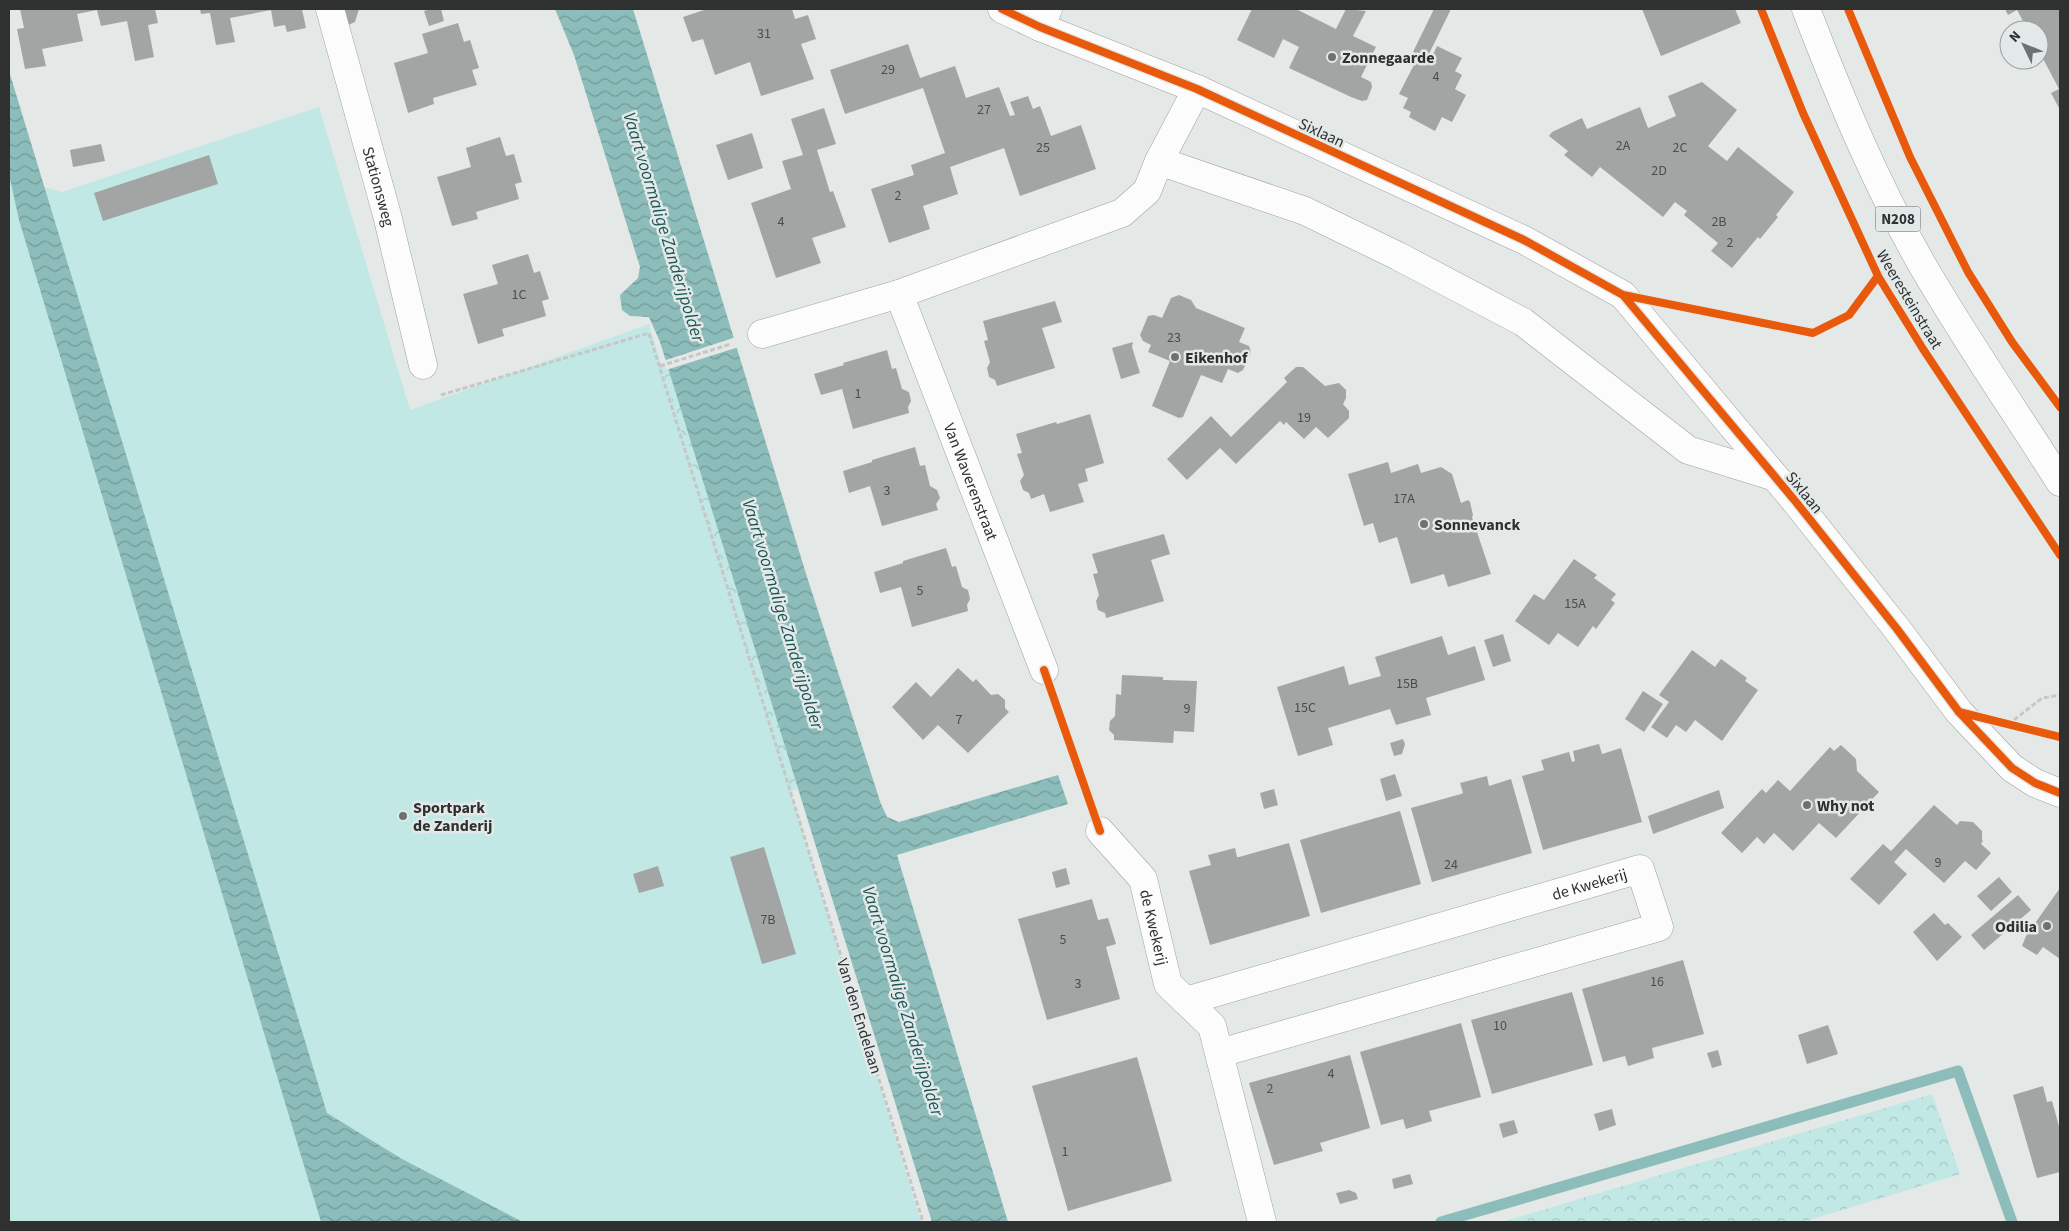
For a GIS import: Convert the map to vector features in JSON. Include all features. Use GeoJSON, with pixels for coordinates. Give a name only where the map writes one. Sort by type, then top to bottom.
{"type":"FeatureCollection","features":[{"type":"Feature","properties":{"kind":"street","name":"Stationsweg"},"geometry":{"type":"LineString","coordinates":[[330,9],[387,215],[423,365]]}},
{"type":"Feature","properties":{"kind":"street","name":"Sixlaan"},"geometry":{"type":"LineString","coordinates":[[1002,9],[1044,18],[1524,240],[1623,295],[1775,477],[1897,629],[1960,712],[2012,768],[2035,783],[2060,793]]}},
{"type":"Feature","properties":{"kind":"street","name":"Weeresteinstraat"},"geometry":{"type":"LineString","coordinates":[[1806,9],[1839,95],[1887,198],[1920,261],[2060,482]]}},
{"type":"Feature","properties":{"kind":"street"},"geometry":{"type":"LineString","coordinates":[[762,334],[900,294],[1122,213],[1147,191],[1159,161],[1196,89]]}},
{"type":"Feature","properties":{"kind":"street","name":"Sixlaan"},"geometry":{"type":"LineString","coordinates":[[1159,161],[1305,211],[1398,256],[1523,322],[1688,450],[1775,477]]}},
{"type":"Feature","properties":{"kind":"street","name":"Van Waverenstraat"},"geometry":{"type":"LineString","coordinates":[[900,294],[1044,670]]}},
{"type":"Feature","properties":{"kind":"street","name":"Weeresteinstraat"},"geometry":{"type":"LineString","coordinates":[[2017,414],[2060,464]]}},
{"type":"Feature","properties":{"kind":"street","name":"de Kwekerij"},"geometry":{"type":"LineString","coordinates":[[1100,831],[1142,880],[1168,984],[1212,1026],[1262,1222]]}},
{"type":"Feature","properties":{"kind":"street","name":"de Kwekerij"},"geometry":{"type":"LineString","coordinates":[[1186,1001],[1640,869],[1659,926],[1220,1053]]}},
{"type":"Feature","properties":{"kind":"path"},"geometry":{"type":"LineString","coordinates":[[660,366],[762,334]]}},
{"type":"Feature","properties":{"kind":"path"},"geometry":{"type":"LineString","coordinates":[[2008,724],[2042,698],[2060,695]]}},
{"type":"Feature","properties":{"kind":"path"},"geometry":{"type":"LineString","coordinates":[[2008,724],[2016,726]]}},
{"type":"Feature","properties":{"kind":"green space","name":"Sportpark de Zanderij"},"geometry":{"type":"Polygon","coordinates":[[[319,107],[410,410],[649,324],[921,1222],[9,1222],[9,178],[62,192],[319,107]]]}},
{"type":"Feature","properties":{"kind":"green space"},"geometry":{"type":"Polygon","coordinates":[[[667,363],[798,789],[772,799],[639,373],[667,363]]]}},
{"type":"Feature","properties":{"kind":"green space"},"geometry":{"type":"Polygon","coordinates":[[[1932,1094],[1960,1174],[1803,1222],[1502,1222],[1932,1094]]]}},
{"type":"Feature","properties":{"kind":"water","name":"Vaart voormalige Zanderijpolder"},"geometry":{"type":"Polygon","coordinates":[[[555,9],[633,9],[807,577],[881,804],[887,817],[899,822],[1058,775],[1068,804],[897,855],[1008,1222],[932,1222],[660,342],[649,317],[630,316],[622,310],[620,295],[638,278],[640,267],[574,55],[555,9]]]}},
{"type":"Feature","properties":{"kind":"water"},"geometry":{"type":"Polygon","coordinates":[[[9,71],[327,1113],[402,1159],[523,1222],[321,1222],[19,220],[9,174],[9,71]]]}},
{"type":"Feature","properties":{"kind":"pier"},"geometry":{"type":"Polygon","coordinates":[[[736,337],[739,347],[666,370],[663,361],[736,337]]]}},
{"type":"Feature","properties":{"kind":"building"},"geometry":{"type":"Polygon","coordinates":[[[20,9],[155,9],[158,23],[148,25],[154,57],[135,61],[127,21],[101,26],[97,10],[77,14],[83,41],[42,49],[46,66],[25,69],[17,29],[24,28],[20,9]]]}},
{"type":"Feature","properties":{"kind":"building"},"geometry":{"type":"Polygon","coordinates":[[[200,9],[302,9],[306,28],[287,32],[285,25],[274,27],[271,10],[230,18],[235,42],[216,45],[210,13],[201,14],[200,9]]]}},
{"type":"Feature","properties":{"kind":"building"},"geometry":{"type":"Polygon","coordinates":[[[338,9],[359,9],[355,22],[346,26],[338,9]]]}},
{"type":"Feature","properties":{"kind":"building"},"geometry":{"type":"Polygon","coordinates":[[[441,9],[444,21],[429,26],[424,11],[441,9]]]}},
{"type":"Feature","properties":{"kind":"building"},"geometry":{"type":"Polygon","coordinates":[[[707,9],[792,9],[795,19],[808,15],[816,39],[801,44],[814,79],[761,96],[750,62],[715,75],[703,39],[692,42],[683,17],[707,9]]]}},
{"type":"Feature","properties":{"kind":"building","name":"Zonnegaarde"},"geometry":{"type":"Polygon","coordinates":[[[1252,9],[1296,9],[1336,29],[1346,9],[1366,11],[1353,36],[1376,47],[1361,77],[1371,82],[1372,87],[1367,100],[1362,101],[1351,97],[1289,68],[1299,47],[1283,39],[1274,58],[1237,40],[1252,9]]]}},
{"type":"Feature","properties":{"kind":"building"},"geometry":{"type":"Polygon","coordinates":[[[1434,9],[1451,9],[1427,58],[1431,59],[1437,46],[1462,58],[1455,71],[1462,75],[1455,89],[1466,95],[1452,122],[1442,117],[1435,131],[1409,117],[1411,112],[1403,108],[1408,98],[1399,94],[1419,55],[1413,52],[1434,9]]]}},
{"type":"Feature","properties":{"kind":"building"},"geometry":{"type":"Polygon","coordinates":[[[1642,9],[1735,9],[1741,23],[1661,56],[1642,9]]]}},
{"type":"Feature","properties":{"kind":"building"},"geometry":{"type":"Polygon","coordinates":[[[2005,9],[2060,9],[2060,110],[2051,93],[2059,89],[2049,70],[2049,20],[2022,20],[2017,10],[2008,15],[2005,9]]]}},
{"type":"Feature","properties":{"kind":"building"},"geometry":{"type":"Polygon","coordinates":[[[458,23],[464,42],[470,40],[479,68],[472,70],[477,85],[433,98],[434,104],[408,113],[394,63],[428,53],[422,34],[458,23]]]}},
{"type":"Feature","properties":{"kind":"building"},"geometry":{"type":"Polygon","coordinates":[[[908,44],[920,78],[955,66],[966,98],[999,87],[1010,116],[1015,115],[1010,102],[1028,96],[1033,109],[1040,106],[1051,136],[1081,125],[1096,169],[1020,196],[1004,148],[950,167],[958,194],[923,206],[930,229],[889,243],[871,189],[914,175],[911,165],[945,153],[923,88],[845,114],[830,70],[908,44]]]}},
{"type":"Feature","properties":{"kind":"building"},"geometry":{"type":"Polygon","coordinates":[[[1702,82],[1737,110],[1708,146],[1727,161],[1738,147],[1794,192],[1776,215],[1778,217],[1732,268],[1711,251],[1718,243],[1684,215],[1687,211],[1675,202],[1663,217],[1600,167],[1592,177],[1564,155],[1568,151],[1549,136],[1552,132],[1582,118],[1587,129],[1640,107],[1648,128],[1676,116],[1668,96],[1702,82]]]}},
{"type":"Feature","properties":{"kind":"building"},"geometry":{"type":"Polygon","coordinates":[[[824,108],[836,144],[817,150],[830,192],[833,191],[846,227],[812,238],[821,263],[776,278],[751,203],[791,189],[782,161],[803,155],[791,119],[824,108]]]}},
{"type":"Feature","properties":{"kind":"building"},"geometry":{"type":"Polygon","coordinates":[[[752,133],[763,168],[728,180],[716,145],[752,133]]]}},
{"type":"Feature","properties":{"kind":"building"},"geometry":{"type":"Polygon","coordinates":[[[500,137],[506,156],[514,154],[522,182],[515,184],[519,199],[476,212],[478,219],[452,226],[437,177],[471,167],[466,148],[500,137]]]}},
{"type":"Feature","properties":{"kind":"building"},"geometry":{"type":"Polygon","coordinates":[[[101,144],[105,161],[73,167],[70,150],[101,144]]]}},
{"type":"Feature","properties":{"kind":"building"},"geometry":{"type":"Polygon","coordinates":[[[209,155],[218,184],[103,221],[94,193],[209,155]]]}},
{"type":"Feature","properties":{"kind":"building"},"geometry":{"type":"Polygon","coordinates":[[[528,254],[534,273],[540,271],[549,299],[542,301],[546,316],[502,329],[504,336],[478,344],[463,294],[498,284],[492,265],[528,254]]]}},
{"type":"Feature","properties":{"kind":"building"},"geometry":{"type":"Polygon","coordinates":[[[1179,295],[1191,300],[1196,308],[1245,328],[1239,342],[1249,346],[1251,352],[1243,370],[1238,373],[1228,369],[1222,383],[1201,375],[1183,417],[1179,418],[1152,406],[1170,361],[1148,352],[1151,345],[1143,341],[1140,335],[1148,316],[1154,315],[1162,318],[1171,298],[1179,295]]]}},
{"type":"Feature","properties":{"kind":"building"},"geometry":{"type":"Polygon","coordinates":[[[1055,301],[1062,322],[1042,328],[1055,368],[997,386],[995,380],[989,377],[987,368],[990,362],[984,341],[988,340],[983,321],[1055,301]]]}},
{"type":"Feature","properties":{"kind":"building"},"geometry":{"type":"Polygon","coordinates":[[[1133,342],[1132,347],[1140,373],[1121,379],[1112,348],[1133,342]]]}},
{"type":"Feature","properties":{"kind":"building"},"geometry":{"type":"Polygon","coordinates":[[[887,350],[892,369],[896,368],[902,389],[909,392],[911,401],[908,407],[909,413],[853,429],[842,389],[821,395],[814,374],[887,350]]]}},
{"type":"Feature","properties":{"kind":"building"},"geometry":{"type":"Polygon","coordinates":[[[1296,367],[1303,367],[1325,386],[1339,383],[1346,390],[1346,398],[1343,404],[1349,411],[1349,418],[1328,438],[1316,427],[1304,439],[1286,422],[1284,425],[1280,421],[1236,464],[1220,448],[1187,480],[1167,459],[1211,416],[1231,437],[1287,382],[1284,378],[1296,367]]]}},
{"type":"Feature","properties":{"kind":"building"},"geometry":{"type":"Polygon","coordinates":[[[1090,414],[1104,463],[1085,469],[1088,481],[1078,484],[1084,502],[1050,512],[1044,494],[1031,499],[1029,493],[1023,490],[1020,481],[1024,475],[1017,454],[1022,453],[1016,434],[1090,414]]]}},
{"type":"Feature","properties":{"kind":"building"},"geometry":{"type":"Polygon","coordinates":[[[915,447],[920,466],[925,465],[930,486],[937,490],[940,498],[936,504],[938,510],[882,526],[870,486],[849,493],[843,471],[915,447]]]}},
{"type":"Feature","properties":{"kind":"building","name":"Sonnevanck"},"geometry":{"type":"Polygon","coordinates":[[[1388,462],[1391,473],[1418,464],[1421,473],[1441,467],[1452,474],[1461,503],[1468,500],[1470,502],[1472,517],[1491,574],[1448,587],[1444,574],[1411,584],[1397,537],[1379,543],[1373,523],[1364,526],[1348,474],[1388,462]]]}},
{"type":"Feature","properties":{"kind":"building"},"geometry":{"type":"Polygon","coordinates":[[[1164,534],[1170,554],[1151,560],[1164,601],[1106,618],[1105,613],[1098,610],[1096,601],[1099,595],[1093,574],[1098,573],[1092,554],[1164,534]]]}},
{"type":"Feature","properties":{"kind":"building"},"geometry":{"type":"Polygon","coordinates":[[[946,548],[952,567],[956,566],[962,587],[968,590],[970,599],[967,605],[968,611],[912,627],[901,587],[880,593],[874,572],[946,548]]]}},
{"type":"Feature","properties":{"kind":"building"},"geometry":{"type":"Polygon","coordinates":[[[1574,559],[1597,575],[1594,578],[1616,594],[1611,600],[1615,603],[1596,629],[1593,626],[1578,647],[1558,633],[1549,645],[1515,621],[1534,594],[1544,600],[1574,559]]]}},
{"type":"Feature","properties":{"kind":"building"},"geometry":{"type":"Polygon","coordinates":[[[1503,634],[1511,661],[1493,667],[1484,640],[1503,634]]]}},
{"type":"Feature","properties":{"kind":"building"},"geometry":{"type":"Polygon","coordinates":[[[1442,636],[1448,655],[1475,646],[1485,680],[1426,698],[1431,715],[1396,725],[1390,709],[1328,728],[1333,745],[1298,756],[1277,687],[1344,666],[1349,685],[1381,676],[1375,657],[1442,636]]]}},
{"type":"Feature","properties":{"kind":"building"},"geometry":{"type":"Polygon","coordinates":[[[1692,650],[1715,667],[1721,659],[1747,678],[1745,681],[1758,690],[1722,741],[1695,720],[1686,732],[1676,725],[1667,738],[1651,727],[1669,702],[1659,695],[1692,650]]]}},
{"type":"Feature","properties":{"kind":"building"},"geometry":{"type":"Polygon","coordinates":[[[958,668],[973,682],[976,679],[991,695],[998,694],[1005,700],[1005,708],[1009,712],[968,753],[938,725],[923,740],[892,707],[916,682],[931,697],[958,668]]]}},
{"type":"Feature","properties":{"kind":"building"},"geometry":{"type":"Polygon","coordinates":[[[1122,675],[1163,677],[1163,680],[1197,681],[1194,732],[1174,731],[1173,743],[1114,740],[1114,735],[1109,730],[1110,721],[1115,716],[1116,694],[1121,695],[1122,675]]]}},
{"type":"Feature","properties":{"kind":"building"},"geometry":{"type":"Polygon","coordinates":[[[1643,691],[1663,704],[1644,732],[1625,719],[1643,691]]]}},
{"type":"Feature","properties":{"kind":"building"},"geometry":{"type":"Polygon","coordinates":[[[1403,739],[1405,744],[1402,754],[1394,756],[1390,743],[1403,739]]]}},
{"type":"Feature","properties":{"kind":"building"},"geometry":{"type":"Polygon","coordinates":[[[1599,744],[1602,754],[1621,748],[1642,822],[1543,850],[1522,776],[1544,770],[1541,760],[1569,752],[1572,762],[1575,761],[1573,751],[1599,744]]]}},
{"type":"Feature","properties":{"kind":"building","name":"Why not"},"geometry":{"type":"Polygon","coordinates":[[[1841,745],[1856,759],[1857,771],[1879,792],[1836,838],[1819,823],[1793,851],[1774,833],[1764,844],[1757,837],[1742,853],[1721,833],[1762,789],[1766,793],[1778,780],[1790,791],[1830,747],[1834,751],[1841,745]]]}},
{"type":"Feature","properties":{"kind":"building"},"geometry":{"type":"Polygon","coordinates":[[[1395,774],[1402,796],[1386,801],[1380,779],[1395,774]]]}},
{"type":"Feature","properties":{"kind":"building"},"geometry":{"type":"Polygon","coordinates":[[[1487,776],[1489,786],[1511,779],[1532,853],[1432,882],[1411,808],[1461,794],[1463,793],[1460,783],[1487,776]]]}},
{"type":"Feature","properties":{"kind":"building"},"geometry":{"type":"Polygon","coordinates":[[[1274,789],[1278,805],[1264,809],[1260,793],[1274,789]]]}},
{"type":"Feature","properties":{"kind":"building"},"geometry":{"type":"Polygon","coordinates":[[[1719,790],[1724,808],[1653,834],[1648,816],[1719,790]]]}},
{"type":"Feature","properties":{"kind":"building"},"geometry":{"type":"Polygon","coordinates":[[[1934,805],[1957,825],[1960,821],[1973,822],[1982,831],[1983,841],[1981,844],[1991,853],[1976,870],[1965,861],[1944,883],[1906,849],[1894,862],[1907,874],[1879,905],[1850,879],[1883,844],[1891,851],[1934,805]]]}},
{"type":"Feature","properties":{"kind":"building"},"geometry":{"type":"Polygon","coordinates":[[[1400,811],[1421,884],[1321,913],[1300,840],[1400,811]]]}},
{"type":"Feature","properties":{"kind":"building"},"geometry":{"type":"Polygon","coordinates":[[[1289,843],[1310,916],[1210,945],[1189,871],[1211,865],[1208,855],[1235,848],[1237,857],[1239,857],[1289,843]]]}},
{"type":"Feature","properties":{"kind":"building"},"geometry":{"type":"Polygon","coordinates":[[[764,847],[796,954],[762,964],[730,857],[764,847]]]}},
{"type":"Feature","properties":{"kind":"building"},"geometry":{"type":"Polygon","coordinates":[[[658,866],[664,886],[639,893],[633,874],[658,866]]]}},
{"type":"Feature","properties":{"kind":"building"},"geometry":{"type":"Polygon","coordinates":[[[1066,868],[1070,884],[1056,888],[1052,872],[1066,868]]]}},
{"type":"Feature","properties":{"kind":"building"},"geometry":{"type":"Polygon","coordinates":[[[1999,877],[2012,892],[1991,911],[1977,896],[1999,877]]]}},
{"type":"Feature","properties":{"kind":"building","name":"Odilia"},"geometry":{"type":"Polygon","coordinates":[[[2060,888],[2060,959],[2043,947],[2037,955],[2022,946],[2026,936],[2060,888]]]}},
{"type":"Feature","properties":{"kind":"building"},"geometry":{"type":"Polygon","coordinates":[[[2018,895],[2031,910],[1984,950],[1971,935],[2018,895]]]}},
{"type":"Feature","properties":{"kind":"building"},"geometry":{"type":"Polygon","coordinates":[[[1092,899],[1098,920],[1108,918],[1116,944],[1106,947],[1120,999],[1047,1020],[1018,919],[1092,899]]]}},
{"type":"Feature","properties":{"kind":"building"},"geometry":{"type":"Polygon","coordinates":[[[1934,913],[1945,925],[1948,923],[1962,937],[1937,961],[1913,932],[1934,913]]]}},
{"type":"Feature","properties":{"kind":"building"},"geometry":{"type":"Polygon","coordinates":[[[1683,960],[1704,1034],[1652,1048],[1654,1058],[1628,1066],[1625,1056],[1603,1062],[1582,989],[1683,960]]]}},
{"type":"Feature","properties":{"kind":"building"},"geometry":{"type":"Polygon","coordinates":[[[1572,992],[1593,1065],[1492,1094],[1471,1020],[1572,992]]]}},
{"type":"Feature","properties":{"kind":"building"},"geometry":{"type":"Polygon","coordinates":[[[1461,1023],[1481,1097],[1429,1111],[1432,1121],[1406,1129],[1403,1119],[1381,1125],[1360,1052],[1461,1023]]]}},
{"type":"Feature","properties":{"kind":"building"},"geometry":{"type":"Polygon","coordinates":[[[1828,1025],[1838,1054],[1807,1064],[1798,1035],[1828,1025]]]}},
{"type":"Feature","properties":{"kind":"building"},"geometry":{"type":"Polygon","coordinates":[[[1718,1050],[1722,1065],[1712,1068],[1707,1053],[1718,1050]]]}},
{"type":"Feature","properties":{"kind":"building"},"geometry":{"type":"Polygon","coordinates":[[[1350,1055],[1370,1128],[1320,1143],[1323,1151],[1274,1165],[1249,1083],[1350,1055]]]}},
{"type":"Feature","properties":{"kind":"building"},"geometry":{"type":"Polygon","coordinates":[[[1137,1057],[1172,1181],[1068,1211],[1032,1086],[1137,1057]]]}},
{"type":"Feature","properties":{"kind":"building"},"geometry":{"type":"Polygon","coordinates":[[[2043,1086],[2047,1102],[2052,1101],[2060,1130],[2060,1172],[2037,1178],[2013,1095],[2043,1086]]]}},
{"type":"Feature","properties":{"kind":"building"},"geometry":{"type":"Polygon","coordinates":[[[1612,1109],[1616,1125],[1599,1131],[1594,1114],[1612,1109]]]}},
{"type":"Feature","properties":{"kind":"building"},"geometry":{"type":"Polygon","coordinates":[[[1514,1120],[1518,1133],[1503,1138],[1499,1124],[1514,1120]]]}},
{"type":"Feature","properties":{"kind":"building"},"geometry":{"type":"Polygon","coordinates":[[[1410,1174],[1413,1184],[1394,1189],[1392,1179],[1410,1174]]]}},
{"type":"Feature","properties":{"kind":"building"},"geometry":{"type":"Polygon","coordinates":[[[1349,1190],[1356,1193],[1358,1199],[1340,1204],[1336,1193],[1349,1190]]]}},
{"type":"Feature","properties":{"kind":"waterway"},"geometry":{"type":"LineString","coordinates":[[1441,1222],[1958,1071],[2012,1222]]}},
{"type":"Feature","properties":{"kind":"cycle path"},"geometry":{"type":"LineString","coordinates":[[1002,9],[1040,27],[1197,89],[1524,240],[1623,295],[1796,502],[1897,629],[1959,712],[2012,768],[2035,783],[2060,793]]}},
{"type":"Feature","properties":{"kind":"cycle path"},"geometry":{"type":"LineString","coordinates":[[1761,9],[1803,113],[1878,276],[1923,349],[2060,555]]}},
{"type":"Feature","properties":{"kind":"cycle path"},"geometry":{"type":"LineString","coordinates":[[1848,9],[1910,157],[1968,272],[2012,342],[2060,407]]}},
{"type":"Feature","properties":{"kind":"cycle path"},"geometry":{"type":"LineString","coordinates":[[1623,295],[1813,333],[1849,315],[1878,276]]}},
{"type":"Feature","properties":{"kind":"cycle path"},"geometry":{"type":"LineString","coordinates":[[1044,670],[1100,831]]}},
{"type":"Feature","properties":{"kind":"cycle path"},"geometry":{"type":"LineString","coordinates":[[1959,712],[2060,737]]}},
{"type":"Feature","properties":{"kind":"place","name":"Zonnegaarde"},"geometry":{"type":"Point","coordinates":[1332,57]}},
{"type":"Feature","properties":{"kind":"place","name":"Eikenhof"},"geometry":{"type":"Point","coordinates":[1175,357]}},
{"type":"Feature","properties":{"kind":"place","name":"Sonnevanck"},"geometry":{"type":"Point","coordinates":[1424,524]}},
{"type":"Feature","properties":{"kind":"place","name":"Why not"},"geometry":{"type":"Point","coordinates":[1807,805]}},
{"type":"Feature","properties":{"kind":"place","name":"Sportpark de Zanderij"},"geometry":{"type":"Point","coordinates":[403,816]}},
{"type":"Feature","properties":{"kind":"place","name":"Odilia"},"geometry":{"type":"Point","coordinates":[2047,926]}}]}
